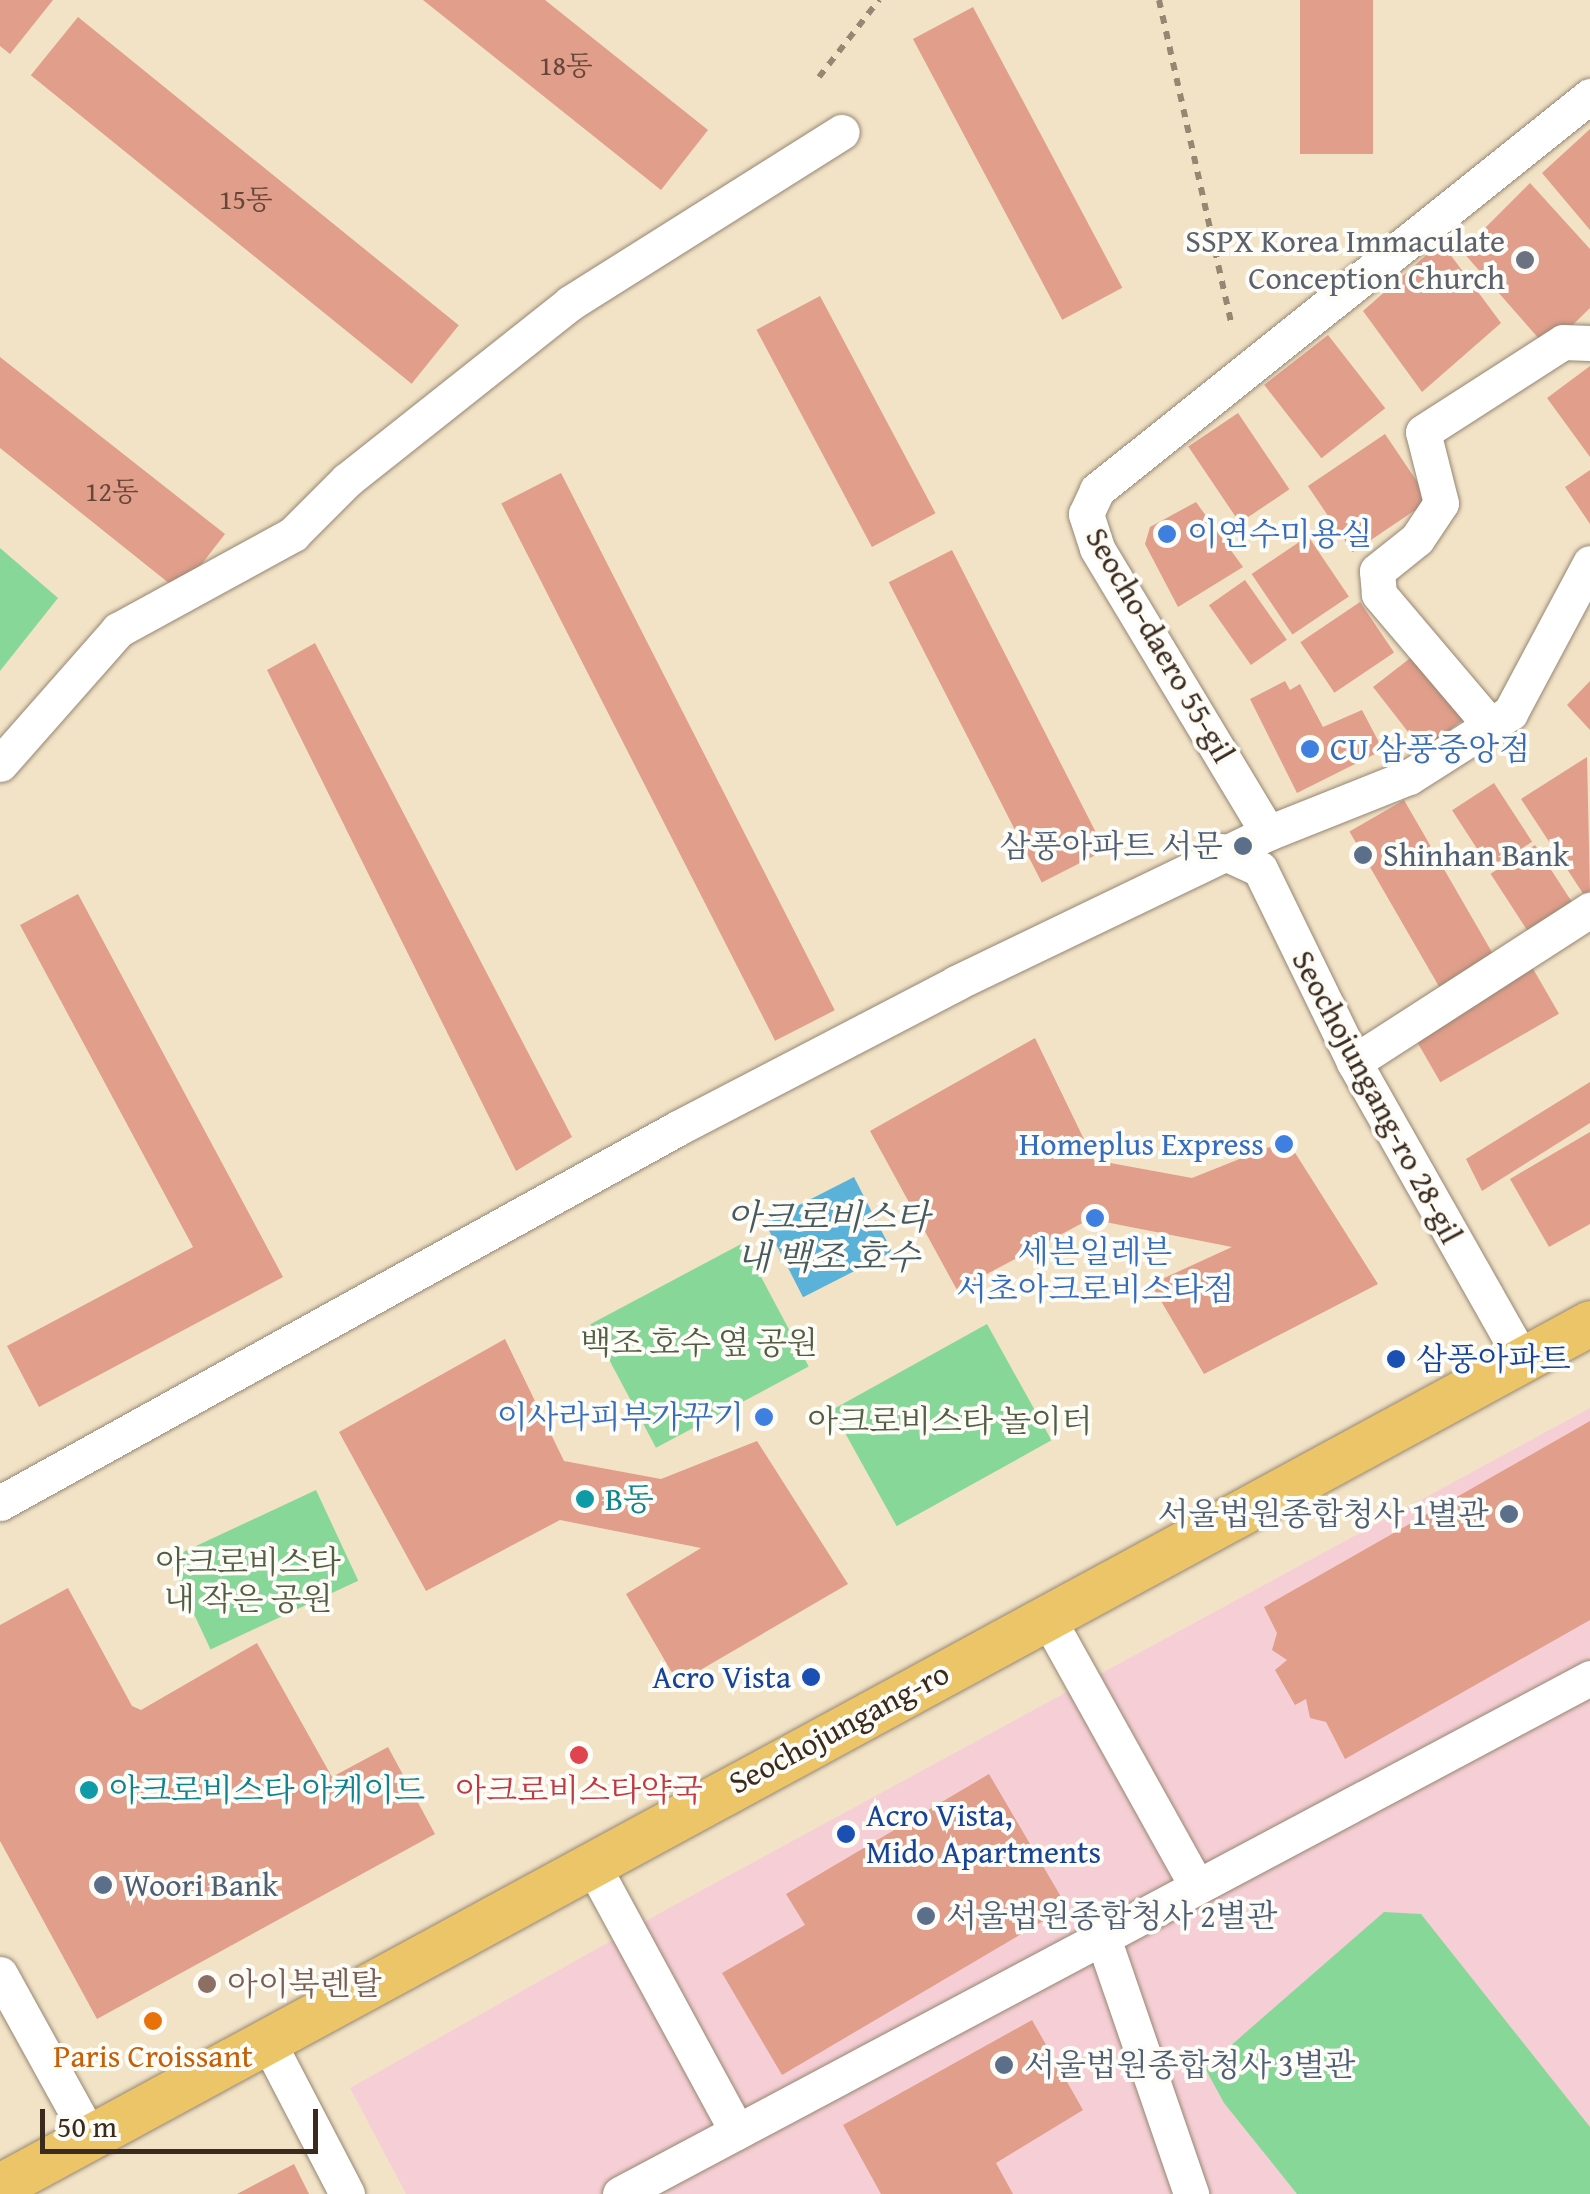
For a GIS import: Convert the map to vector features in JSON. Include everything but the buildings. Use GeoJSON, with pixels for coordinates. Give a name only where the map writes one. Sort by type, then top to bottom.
{"type":"FeatureCollection","features":[{"type":"Feature","properties":{"kind":"main road","name":"Seochojungang-ro"},"geometry":{"type":"LineString","coordinates":[[0,2186],[1590,1323]]}},
{"type":"Feature","properties":{"kind":"street","name":"Seocho-daero 55-gil"},"geometry":{"type":"LineString","coordinates":[[1268,833],[1097,548],[1086,514],[1098,490],[1590,96]]}},
{"type":"Feature","properties":{"kind":"street"},"geometry":{"type":"LineString","coordinates":[[0,764],[118,630],[293,534],[347,480],[570,303],[842,132]]}},
{"type":"Feature","properties":{"kind":"street"},"geometry":{"type":"LineString","coordinates":[[1490,725],[1379,594],[1377,571],[1416,539],[1441,503],[1423,432],[1563,342],[1590,343]]}},
{"type":"Feature","properties":{"kind":"street"},"geometry":{"type":"LineString","coordinates":[[0,1503],[439,1255],[1220,851],[1410,777],[1510,713],[1590,564]]}},
{"type":"Feature","properties":{"kind":"street","name":"Seochojungang-ro 28-gil"},"geometry":{"type":"LineString","coordinates":[[1220,851],[1260,869],[1354,1062],[1522,1360]]}},
{"type":"Feature","properties":{"kind":"street"},"geometry":{"type":"LineString","coordinates":[[1354,1062],[1590,910]]}},
{"type":"Feature","properties":{"kind":"street"},"geometry":{"type":"LineString","coordinates":[[1047,1617],[1196,1885]]}},
{"type":"Feature","properties":{"kind":"street"},"geometry":{"type":"LineString","coordinates":[[620,2194],[1590,1678]]}},
{"type":"Feature","properties":{"kind":"street"},"geometry":{"type":"LineString","coordinates":[[593,1866],[738,2131]]}},
{"type":"Feature","properties":{"kind":"street"},"geometry":{"type":"LineString","coordinates":[[1102,1935],[1192,2194]]}},
{"type":"Feature","properties":{"kind":"street"},"geometry":{"type":"LineString","coordinates":[[0,1974],[92,2138]]}},
{"type":"Feature","properties":{"kind":"street"},"geometry":{"type":"LineString","coordinates":[[268,2042],[347,2194]]}},
{"type":"Feature","properties":{"kind":"path"},"geometry":{"type":"LineString","coordinates":[[819,77],[879,0]]}},
{"type":"Feature","properties":{"kind":"path"},"geometry":{"type":"LineString","coordinates":[[1159,0],[1232,326]]}},
{"type":"Feature","properties":{"kind":"shaded area"},"geometry":{"type":"Polygon","coordinates":[[[1590,1408],[1590,2194],[406,2194],[350,2088],[669,1908],[1590,1408]]]}},
{"type":"Feature","properties":{"kind":"green space"},"geometry":{"type":"Polygon","coordinates":[[[0,548],[58,598],[0,671],[0,548]]]}},
{"type":"Feature","properties":{"kind":"green space","name":"백조 호수 옆 공원"},"geometry":{"type":"Polygon","coordinates":[[[743,1243],[809,1367],[656,1448],[590,1324],[743,1243]]]}},
{"type":"Feature","properties":{"kind":"green space","name":"아크로비스타 놀이터"},"geometry":{"type":"Polygon","coordinates":[[[987,1324],[1051,1440],[897,1526],[832,1410],[987,1324]]]}},
{"type":"Feature","properties":{"kind":"green space","name":"아크로비스타 내 작은 공원"},"geometry":{"type":"Polygon","coordinates":[[[316,1490],[358,1581],[211,1650],[168,1559],[316,1490]]]}},
{"type":"Feature","properties":{"kind":"green space"},"geometry":{"type":"Polygon","coordinates":[[[1384,1912],[1421,1914],[1590,2127],[1590,2194],[1297,2194],[1224,2103],[1205,2068],[1384,1912]]]}},
{"type":"Feature","properties":{"kind":"water","name":"아크로비스타 내 백조 호수"},"geometry":{"type":"Polygon","coordinates":[[[854,1177],[892,1252],[803,1297],[765,1222],[854,1177]]]}},
{"type":"Feature","properties":{"kind":"place","name":"SSPX Korea Immaculate Conception Church"},"geometry":{"type":"Point","coordinates":[1525,260]}},
{"type":"Feature","properties":{"kind":"place","name":"이연수미용실"},"geometry":{"type":"Point","coordinates":[1167,534]}},
{"type":"Feature","properties":{"kind":"place","name":"CU 삼풍중앙점"},"geometry":{"type":"Point","coordinates":[1310,749]}},
{"type":"Feature","properties":{"kind":"place","name":"삼풍아파트 서문"},"geometry":{"type":"Point","coordinates":[1243,846]}},
{"type":"Feature","properties":{"kind":"place","name":"Shinhan Bank"},"geometry":{"type":"Point","coordinates":[1363,855]}},
{"type":"Feature","properties":{"kind":"place","name":"Homeplus Express"},"geometry":{"type":"Point","coordinates":[1284,1144]}},
{"type":"Feature","properties":{"kind":"place","name":"세븐일레븐 서초아크로비스타점"},"geometry":{"type":"Point","coordinates":[1095,1218]}},
{"type":"Feature","properties":{"kind":"place","name":"삼풍아파트"},"geometry":{"type":"Point","coordinates":[1396,1359]}},
{"type":"Feature","properties":{"kind":"place","name":"이사라피부가꾸기"},"geometry":{"type":"Point","coordinates":[764,1417]}},
{"type":"Feature","properties":{"kind":"place","name":"B동"},"geometry":{"type":"Point","coordinates":[585,1499]}},
{"type":"Feature","properties":{"kind":"place","name":"서울법원종합청사 1별관"},"geometry":{"type":"Point","coordinates":[1509,1514]}},
{"type":"Feature","properties":{"kind":"place","name":"Acro Vista"},"geometry":{"type":"Point","coordinates":[811,1677]}},
{"type":"Feature","properties":{"kind":"place","name":"아크로비스타약국"},"geometry":{"type":"Point","coordinates":[579,1755]}},
{"type":"Feature","properties":{"kind":"place","name":"아크로비스타 아케이드"},"geometry":{"type":"Point","coordinates":[89,1790]}},
{"type":"Feature","properties":{"kind":"place","name":"Acro Vista, Mido Apartments"},"geometry":{"type":"Point","coordinates":[846,1834]}},
{"type":"Feature","properties":{"kind":"place","name":"Woori Bank"},"geometry":{"type":"Point","coordinates":[103,1885]}},
{"type":"Feature","properties":{"kind":"place","name":"서울법원종합청사 2별관"},"geometry":{"type":"Point","coordinates":[926,1916]}},
{"type":"Feature","properties":{"kind":"place","name":"아이북렌탈"},"geometry":{"type":"Point","coordinates":[207,1984]}},
{"type":"Feature","properties":{"kind":"place","name":"Paris Croissant"},"geometry":{"type":"Point","coordinates":[153,2021]}},
{"type":"Feature","properties":{"kind":"place","name":"서울법원종합청사 3별관"},"geometry":{"type":"Point","coordinates":[1004,2065]}}]}
